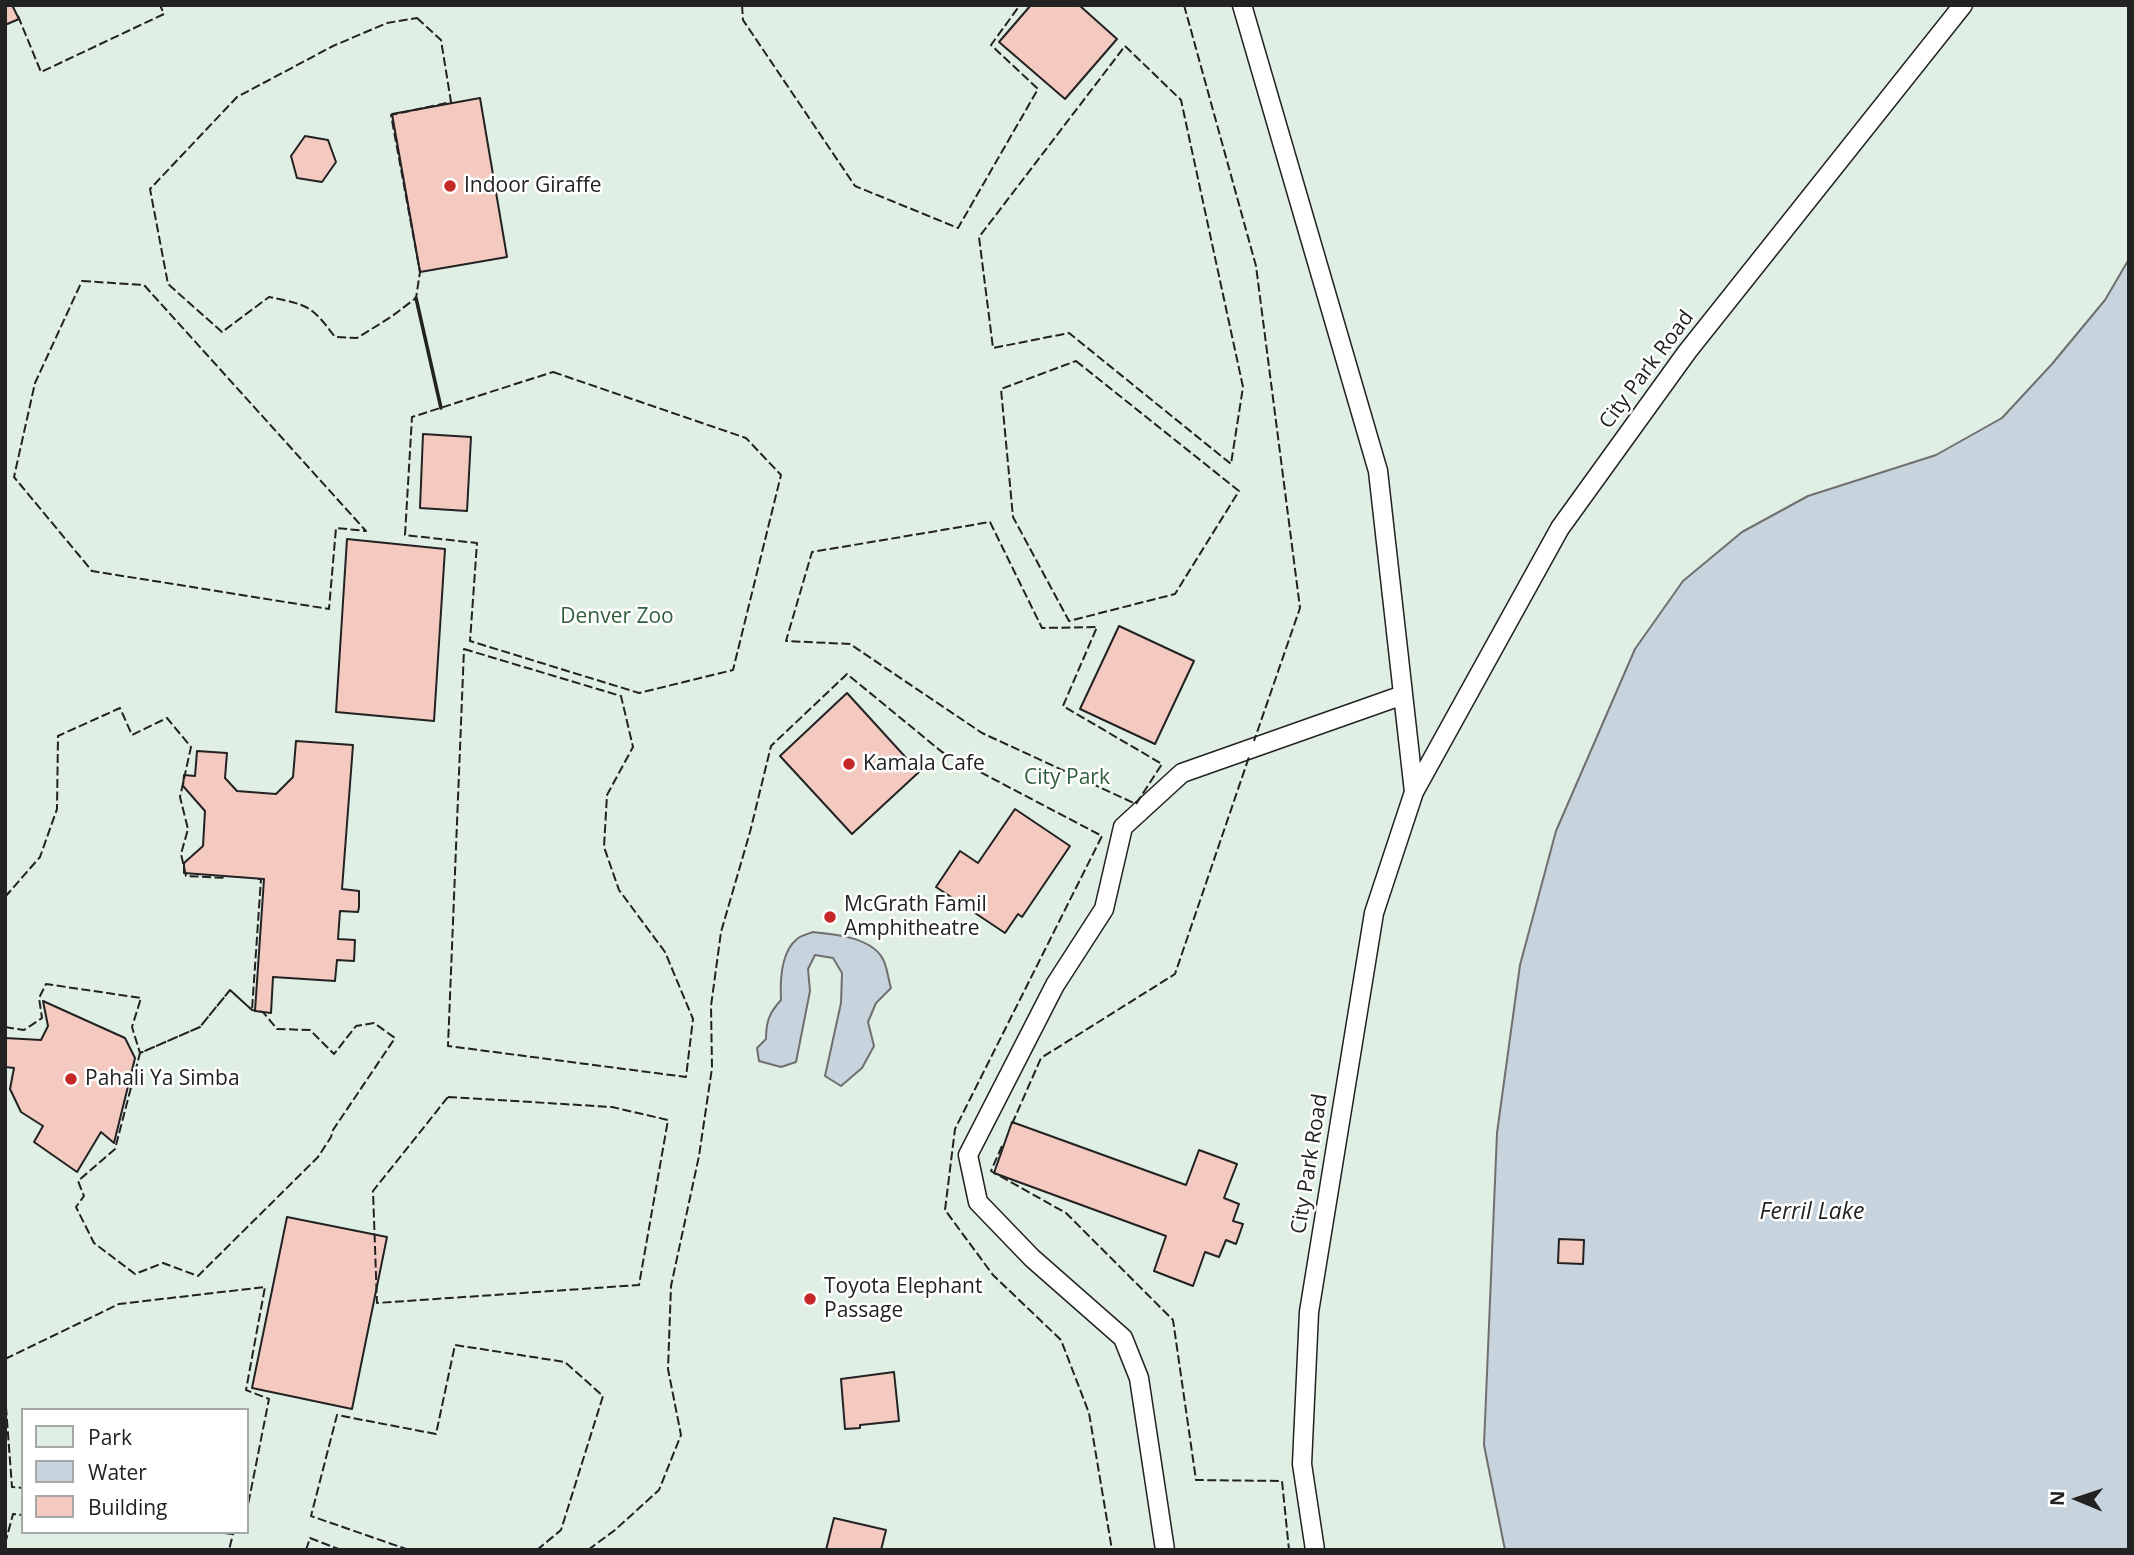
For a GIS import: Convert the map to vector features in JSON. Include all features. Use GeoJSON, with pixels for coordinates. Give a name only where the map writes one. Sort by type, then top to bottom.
{"type":"FeatureCollection","features":[{"type":"Feature","properties":{"kind":"lane","name":"City Park Road"},"geometry":{"type":"LineString","coordinates":[[1242,5],[1378,471],[1414,792]]}},
{"type":"Feature","properties":{"kind":"lane","name":"City Park Road"},"geometry":{"type":"LineString","coordinates":[[1315,1550],[1302,1464],[1309,1312],[1374,913],[1414,792],[1560,528],[1686,352],[1963,5]]}},
{"type":"Feature","properties":{"kind":"lane"},"geometry":{"type":"LineString","coordinates":[[1165,1550],[1139,1378],[1124,1338],[1032,1258],[978,1202],[968,1155],[1055,985],[1104,909],[1123,827],[1182,773],[1403,695]]}},
{"type":"Feature","properties":{"kind":"green space","name":"City Park"},"geometry":{"type":"Polygon","coordinates":[[[5,5],[2129,5],[2129,1550],[5,1550],[5,5]]]}},
{"type":"Feature","properties":{"kind":"water","name":"Ferril Lake"},"geometry":{"type":"Polygon","coordinates":[[[2129,259],[2129,1550],[1505,1550],[1484,1445],[1497,1133],[1520,965],[1556,831],[1635,649],[1683,581],[1742,532],[1808,496],[1936,455],[2002,418],[2052,364],[2105,300],[2129,259]]]}},
{"type":"Feature","properties":{"kind":"water"},"geometry":{"type":"Polygon","coordinates":[[[813,932],[850,938],[875,950],[885,963],[891,988],[876,1003],[868,1022],[874,1046],[862,1068],[841,1086],[825,1076],[841,1003],[842,973],[833,958],[815,955],[808,969],[810,991],[796,1062],[781,1067],[759,1061],[757,1048],[766,1039],[769,1018],[781,1000],[781,976],[788,951],[798,938],[813,932]]]}},
{"type":"Feature","properties":{"kind":"building"},"geometry":{"type":"Polygon","coordinates":[[[5,5],[12,5],[19,19],[5,25],[5,5]]]}},
{"type":"Feature","properties":{"kind":"building"},"geometry":{"type":"Polygon","coordinates":[[[1031,5],[1079,5],[1117,39],[1065,99],[999,42],[1031,5]]]}},
{"type":"Feature","properties":{"kind":"building","name":"Indoor Giraffe"},"geometry":{"type":"Polygon","coordinates":[[[480,98],[507,257],[420,272],[392,114],[480,98]]]}},
{"type":"Feature","properties":{"kind":"building"},"geometry":{"type":"Polygon","coordinates":[[[305,136],[328,140],[336,162],[322,182],[297,178],[291,156],[305,136]]]}},
{"type":"Feature","properties":{"kind":"building"},"geometry":{"type":"Polygon","coordinates":[[[423,434],[471,437],[467,511],[420,508],[423,434]]]}},
{"type":"Feature","properties":{"kind":"building"},"geometry":{"type":"Polygon","coordinates":[[[347,539],[445,549],[434,721],[336,712],[347,539]]]}},
{"type":"Feature","properties":{"kind":"building"},"geometry":{"type":"Polygon","coordinates":[[[1119,626],[1194,661],[1155,744],[1080,709],[1119,626]]]}},
{"type":"Feature","properties":{"kind":"building"},"geometry":{"type":"Polygon","coordinates":[[[847,693],[919,772],[852,834],[780,756],[847,693]]]}},
{"type":"Feature","properties":{"kind":"building"},"geometry":{"type":"Polygon","coordinates":[[[296,741],[353,745],[342,889],[359,891],[359,907],[358,912],[340,911],[338,939],[355,940],[354,961],[337,960],[335,981],[273,977],[271,1013],[255,1011],[264,879],[184,873],[184,863],[203,846],[205,811],[183,786],[184,775],[195,776],[197,751],[227,753],[225,778],[237,791],[276,794],[293,777],[296,741]]]}},
{"type":"Feature","properties":{"kind":"building"},"geometry":{"type":"Polygon","coordinates":[[[1015,809],[1070,846],[1022,917],[1018,914],[1005,933],[936,887],[960,851],[978,863],[1015,809]]]}},
{"type":"Feature","properties":{"kind":"building","name":"Pahali Ya Simba"},"geometry":{"type":"Polygon","coordinates":[[[43,1001],[125,1038],[135,1058],[114,1143],[101,1132],[77,1172],[34,1142],[43,1126],[21,1112],[10,1089],[14,1068],[5,1067],[5,1038],[41,1040],[48,1026],[43,1001]]]}},
{"type":"Feature","properties":{"kind":"building"},"geometry":{"type":"Polygon","coordinates":[[[1012,1122],[1186,1185],[1199,1150],[1237,1164],[1224,1198],[1239,1204],[1233,1221],[1243,1224],[1236,1244],[1226,1240],[1219,1257],[1205,1252],[1193,1286],[1154,1271],[1166,1236],[994,1173],[1012,1122]]]}},
{"type":"Feature","properties":{"kind":"building"},"geometry":{"type":"Polygon","coordinates":[[[287,1217],[387,1237],[352,1409],[252,1388],[287,1217]]]}},
{"type":"Feature","properties":{"kind":"building"},"geometry":{"type":"Polygon","coordinates":[[[1559,1239],[1584,1240],[1583,1264],[1558,1263],[1559,1239]]]}},
{"type":"Feature","properties":{"kind":"building"},"geometry":{"type":"Polygon","coordinates":[[[894,1372],[899,1421],[845,1429],[841,1379],[894,1372]]]}},
{"type":"Feature","properties":{"kind":"building"},"geometry":{"type":"Polygon","coordinates":[[[834,1518],[886,1530],[881,1550],[826,1550],[834,1518]]]}},
{"type":"Feature","properties":{"kind":"fence"},"geometry":{"type":"LineString","coordinates":[[18,16],[41,72],[164,14],[160,5]]}},
{"type":"Feature","properties":{"kind":"fence"},"geometry":{"type":"LineString","coordinates":[[742,5],[743,20],[855,186],[958,228],[1038,89],[991,45],[1020,5]]}},
{"type":"Feature","properties":{"kind":"fence"},"geometry":{"type":"LineString","coordinates":[[1184,5],[1256,266],[1300,608],[1254,741]]}},
{"type":"Feature","properties":{"kind":"fence"},"geometry":{"type":"LineString","coordinates":[[417,18],[441,40],[451,102],[391,115],[420,272],[416,298],[357,338],[335,337],[308,308],[269,297],[222,332],[168,284],[150,189],[237,97],[333,46],[387,23],[417,18]]}},
{"type":"Feature","properties":{"kind":"fence"},"geometry":{"type":"LineString","coordinates":[[1125,46],[1181,100],[1243,387],[1231,464],[1069,333],[993,348],[979,237],[1125,46]]}},
{"type":"Feature","properties":{"kind":"fence"},"geometry":{"type":"LineString","coordinates":[[82,281],[144,285],[366,531],[336,528],[329,609],[92,571],[14,477],[35,383],[82,281]]}},
{"type":"Feature","properties":{"kind":"fence"},"geometry":{"type":"LineString","coordinates":[[1076,361],[1239,491],[1175,594],[1069,621],[1013,517],[1001,389],[1076,361]]}},
{"type":"Feature","properties":{"kind":"fence"},"geometry":{"type":"LineString","coordinates":[[553,372],[746,438],[781,475],[733,670],[639,693],[470,641],[477,543],[405,535],[412,417],[553,372]]}},
{"type":"Feature","properties":{"kind":"fence"},"geometry":{"type":"LineString","coordinates":[[990,522],[1042,628],[1097,627],[1063,706],[1162,764],[1136,804],[982,733],[850,644],[786,641],[812,552],[990,522]]}},
{"type":"Feature","properties":{"kind":"fence"},"geometry":{"type":"LineString","coordinates":[[464,649],[621,696],[633,747],[607,795],[604,847],[619,890],[665,952],[693,1019],[686,1077],[448,1046],[464,649]]}},
{"type":"Feature","properties":{"kind":"fence"},"geometry":{"type":"LineString","coordinates":[[588,1550],[615,1530],[659,1490],[681,1435],[668,1369],[671,1286],[699,1156],[712,1068],[711,1006],[721,932],[771,746],[847,674],[942,752],[1102,836],[955,1129],[945,1210],[993,1275],[1061,1340],[1089,1413],[1112,1550]]}},
{"type":"Feature","properties":{"kind":"fence"},"geometry":{"type":"LineString","coordinates":[[5,897],[40,857],[57,809],[58,736],[120,708],[132,735],[167,718],[191,747],[180,797],[188,829],[181,854],[186,876],[227,878]]}},
{"type":"Feature","properties":{"kind":"fence"},"geometry":{"type":"LineString","coordinates":[[1012,1124],[1041,1058],[1175,974],[1250,754]]}},
{"type":"Feature","properties":{"kind":"fence"},"geometry":{"type":"LineString","coordinates":[[5,1027],[24,1030],[42,1018],[39,998],[46,984],[141,998],[132,1027],[140,1053],[200,1027],[230,990],[252,1010],[261,879],[258,879]]}},
{"type":"Feature","properties":{"kind":"fence"},"geometry":{"type":"LineString","coordinates":[[230,990],[252,1010],[263,1012],[277,1029],[310,1030],[334,1054],[356,1026],[374,1023],[395,1038],[318,1157],[198,1276],[163,1263],[135,1274],[94,1243],[76,1207],[84,1196],[78,1181],[115,1149],[140,1053],[200,1027],[230,990]]}},
{"type":"Feature","properties":{"kind":"fence"},"geometry":{"type":"LineString","coordinates":[[448,1097],[612,1107],[668,1120],[639,1285],[377,1303],[373,1191],[448,1097]]}},
{"type":"Feature","properties":{"kind":"fence"},"geometry":{"type":"LineString","coordinates":[[1002,1146],[991,1171],[1066,1213],[1173,1320],[1196,1480],[1282,1481],[1289,1550]]}},
{"type":"Feature","properties":{"kind":"fence"},"geometry":{"type":"LineString","coordinates":[[5,1359],[119,1304],[265,1287],[246,1390],[269,1399],[248,1505]]}},
{"type":"Feature","properties":{"kind":"fence"},"geometry":{"type":"LineString","coordinates":[[409,1550],[311,1516],[337,1415],[436,1434],[455,1345],[565,1362],[603,1396],[561,1530],[537,1550]]}},
{"type":"Feature","properties":{"kind":"fence"},"geometry":{"type":"LineString","coordinates":[[5,1394],[12,1487],[21,1488]]}},
{"type":"Feature","properties":{"kind":"fence"},"geometry":{"type":"LineString","coordinates":[[5,1544],[13,1514],[21,1515]]}},
{"type":"Feature","properties":{"kind":"fence"},"geometry":{"type":"LineString","coordinates":[[229,1550],[233,1534]]}},
{"type":"Feature","properties":{"kind":"fence"},"geometry":{"type":"LineString","coordinates":[[306,1550],[310,1538],[341,1550]]}},
{"type":"Feature","properties":{"kind":"wall"},"geometry":{"type":"LineString","coordinates":[[416,298],[441,408]]}},
{"type":"Feature","properties":{"kind":"place","name":"Indoor Giraffe"},"geometry":{"type":"Point","coordinates":[450,186]}},
{"type":"Feature","properties":{"kind":"place","name":"Kamala Cafe"},"geometry":{"type":"Point","coordinates":[849,764]}},
{"type":"Feature","properties":{"kind":"place","name":"McGrath Famil Amphitheatre"},"geometry":{"type":"Point","coordinates":[830,917]}},
{"type":"Feature","properties":{"kind":"place","name":"Pahali Ya Simba"},"geometry":{"type":"Point","coordinates":[71,1079]}},
{"type":"Feature","properties":{"kind":"place","name":"Toyota Elephant Passage"},"geometry":{"type":"Point","coordinates":[810,1299]}},
{"type":"Feature","properties":{"kind":"park label","name":"Denver Zoo"},"geometry":{"type":"Point","coordinates":[617,617]}}]}
